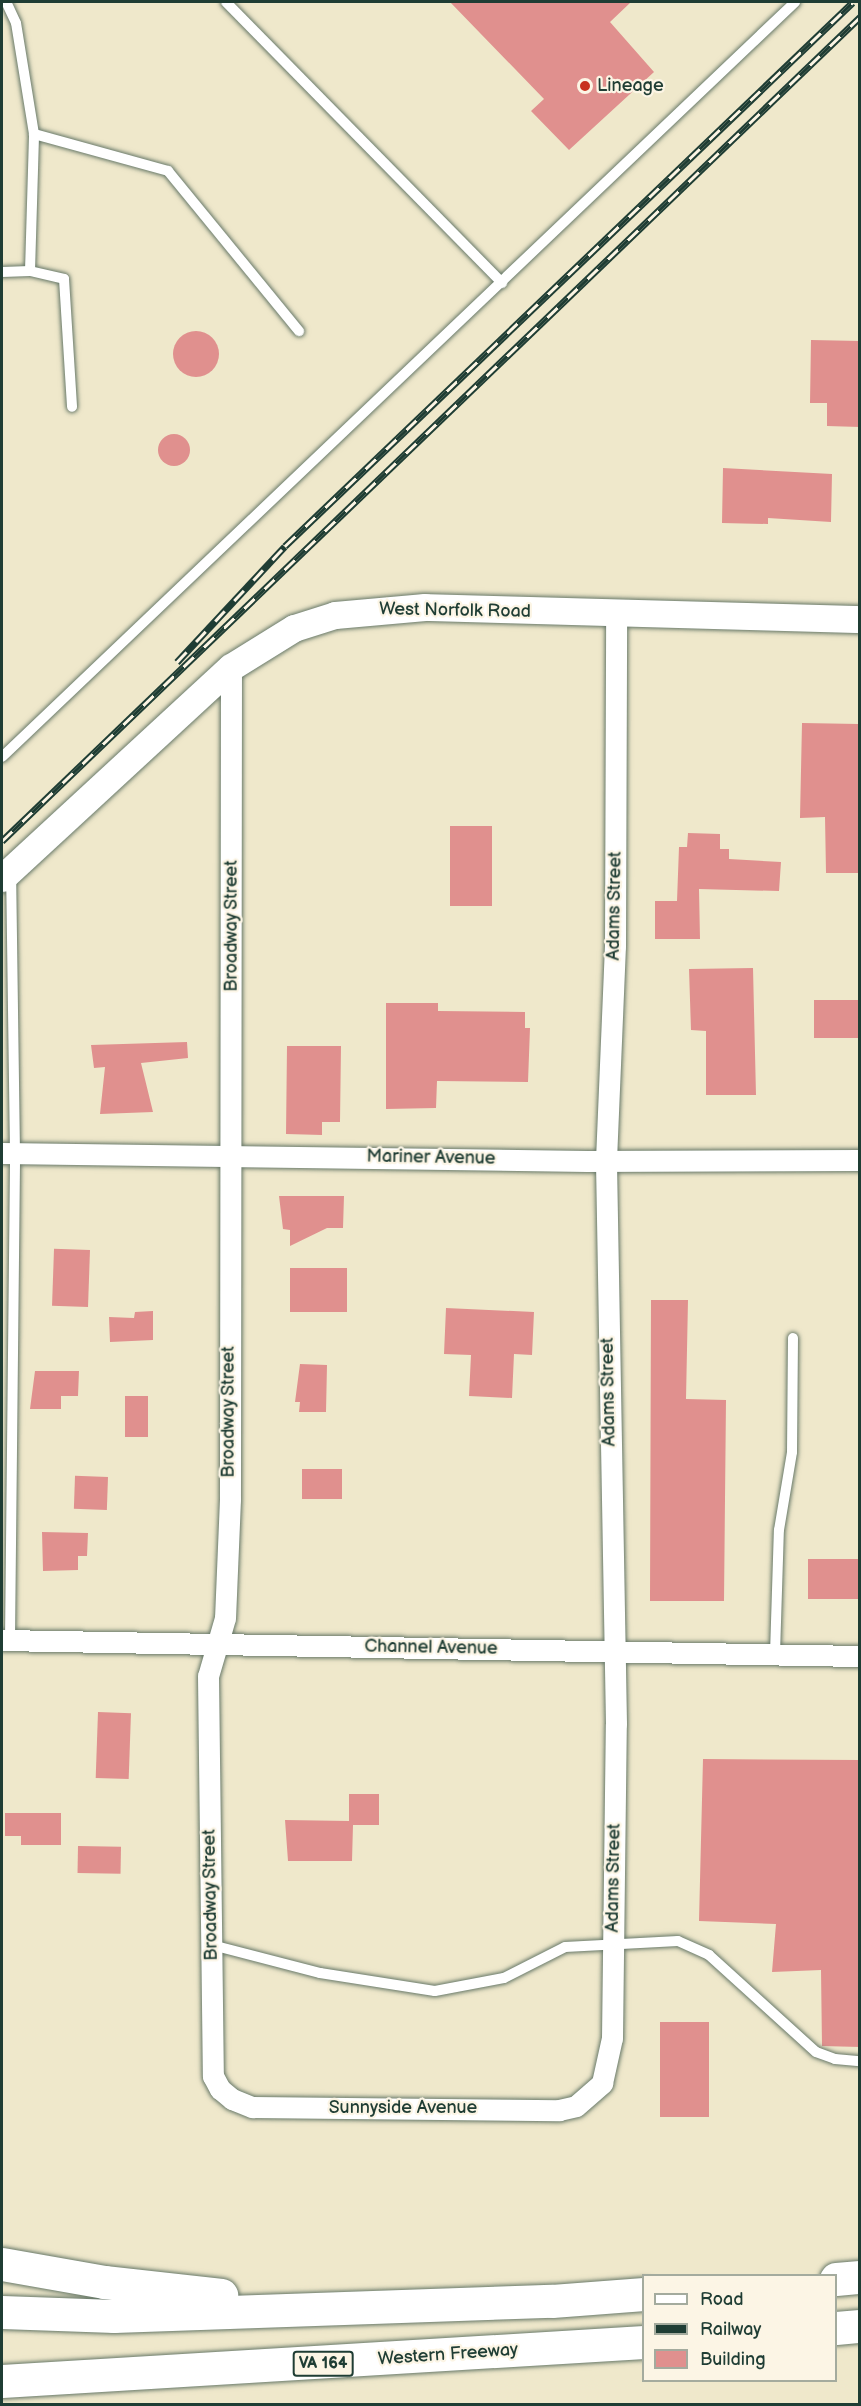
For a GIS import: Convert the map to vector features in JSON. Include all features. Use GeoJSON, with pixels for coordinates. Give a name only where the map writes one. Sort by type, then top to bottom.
{"type":"FeatureCollection","features":[{"type":"Feature","properties":{"kind":"highway"},"geometry":{"type":"LineString","coordinates":[[2,2264],[104,2282],[352,2307]]}},
{"type":"Feature","properties":{"kind":"highway"},"geometry":{"type":"LineString","coordinates":[[837,2279],[860,2277]]}},
{"type":"Feature","properties":{"kind":"highway"},"geometry":{"type":"LineString","coordinates":[[2,2312],[114,2316],[642,2294]]}},
{"type":"Feature","properties":{"kind":"highway"},"geometry":{"type":"LineString","coordinates":[[837,2328],[860,2326]]}},
{"type":"Feature","properties":{"kind":"highway","name":"Western Freeway"},"geometry":{"type":"LineString","coordinates":[[2,2381],[642,2342]]}},
{"type":"Feature","properties":{"kind":"street","name":"West Norfolk Road"},"geometry":{"type":"LineString","coordinates":[[6,874],[231,667],[294,628],[335,615],[382,609],[860,619]]}},
{"type":"Feature","properties":{"kind":"street","name":"Adams Street"},"geometry":{"type":"LineString","coordinates":[[527,2107],[559,2110],[576,2106],[602,2083],[612,2038],[614,1650],[606,1160],[615,946],[616,615]]}},
{"type":"Feature","properties":{"kind":"street","name":"Broadway Street"},"geometry":{"type":"LineString","coordinates":[[231,667],[230,1499],[225,1618],[208,1676],[213,2076],[220,2090],[232,2100],[252,2107],[278,2108]]}},
{"type":"Feature","properties":{"kind":"street","name":"Mariner Avenue"},"geometry":{"type":"LineString","coordinates":[[8,1153],[606,1160],[860,1160]]}},
{"type":"Feature","properties":{"kind":"street","name":"Channel Avenue"},"geometry":{"type":"LineString","coordinates":[[6,1640],[860,1656]]}},
{"type":"Feature","properties":{"kind":"street","name":"Sunnyside Avenue"},"geometry":{"type":"LineString","coordinates":[[278,2108],[527,2107]]}},
{"type":"Feature","properties":{"kind":"lane"},"geometry":{"type":"LineString","coordinates":[[6,2],[16,23],[34,134],[30,271]]}},
{"type":"Feature","properties":{"kind":"lane"},"geometry":{"type":"LineString","coordinates":[[226,2],[502,283]]}},
{"type":"Feature","properties":{"kind":"lane"},"geometry":{"type":"LineString","coordinates":[[2,757],[206,558],[502,283],[795,2]]}},
{"type":"Feature","properties":{"kind":"lane"},"geometry":{"type":"LineString","coordinates":[[34,134],[168,171],[299,332]]}},
{"type":"Feature","properties":{"kind":"lane"},"geometry":{"type":"LineString","coordinates":[[2,272],[30,271],[64,279],[72,407]]}},
{"type":"Feature","properties":{"kind":"lane"},"geometry":{"type":"LineString","coordinates":[[6,874],[8,1153],[6,1640]]}},
{"type":"Feature","properties":{"kind":"lane"},"geometry":{"type":"LineString","coordinates":[[775,1654],[779,1530],[792,1452],[793,1338]]}},
{"type":"Feature","properties":{"kind":"lane"},"geometry":{"type":"LineString","coordinates":[[212,1945],[320,1973],[435,1991],[504,1978],[565,1947],[678,1941],[697,1946],[816,2052],[835,2060],[860,2061]]}},
{"type":"Feature","properties":{"kind":"building","name":"Lineage"},"geometry":{"type":"Polygon","coordinates":[[[450,2],[631,2],[610,22],[654,72],[569,150],[531,111],[544,99],[450,2]]]}},
{"type":"Feature","properties":{"kind":"building"},"geometry":{"type":"Polygon","coordinates":[[[196,331],[212,338],[219,354],[212,370],[196,377],[180,370],[173,354],[180,338],[196,331]]]}},
{"type":"Feature","properties":{"kind":"building"},"geometry":{"type":"Polygon","coordinates":[[[811,340],[860,341],[860,427],[827,426],[827,403],[810,403],[811,340]]]}},
{"type":"Feature","properties":{"kind":"building"},"geometry":{"type":"Polygon","coordinates":[[[174,434],[186,438],[190,450],[186,462],[174,466],[162,462],[158,450],[162,438],[174,434]]]}},
{"type":"Feature","properties":{"kind":"building"},"geometry":{"type":"Polygon","coordinates":[[[723,468],[832,474],[831,522],[768,518],[768,524],[722,523],[723,468]]]}},
{"type":"Feature","properties":{"kind":"building"},"geometry":{"type":"Polygon","coordinates":[[[802,723],[859,724],[860,873],[826,873],[825,817],[800,818],[802,723]]]}},
{"type":"Feature","properties":{"kind":"building"},"geometry":{"type":"Polygon","coordinates":[[[450,826],[492,826],[492,906],[450,906],[450,826]]]}},
{"type":"Feature","properties":{"kind":"building"},"geometry":{"type":"Polygon","coordinates":[[[688,833],[720,834],[720,849],[729,849],[729,859],[781,862],[779,891],[699,889],[700,939],[655,939],[655,901],[677,901],[679,847],[687,847],[688,833]]]}},
{"type":"Feature","properties":{"kind":"building"},"geometry":{"type":"Polygon","coordinates":[[[753,968],[756,1095],[706,1095],[706,1031],[691,1030],[689,969],[753,968]]]}},
{"type":"Feature","properties":{"kind":"building"},"geometry":{"type":"Polygon","coordinates":[[[814,1000],[860,1000],[860,1038],[814,1038],[814,1000]]]}},
{"type":"Feature","properties":{"kind":"building"},"geometry":{"type":"Polygon","coordinates":[[[386,1003],[438,1003],[438,1011],[525,1012],[525,1028],[530,1028],[528,1082],[437,1081],[436,1108],[386,1109],[386,1003]]]}},
{"type":"Feature","properties":{"kind":"building"},"geometry":{"type":"Polygon","coordinates":[[[187,1042],[188,1058],[141,1063],[153,1112],[100,1114],[105,1067],[94,1068],[91,1045],[187,1042]]]}},
{"type":"Feature","properties":{"kind":"building"},"geometry":{"type":"Polygon","coordinates":[[[287,1046],[341,1046],[340,1122],[322,1122],[322,1135],[286,1134],[287,1046]]]}},
{"type":"Feature","properties":{"kind":"building"},"geometry":{"type":"Polygon","coordinates":[[[279,1196],[344,1196],[343,1228],[327,1228],[290,1246],[290,1230],[283,1229],[279,1196]]]}},
{"type":"Feature","properties":{"kind":"building"},"geometry":{"type":"Polygon","coordinates":[[[54,1249],[90,1250],[88,1307],[52,1306],[54,1249]]]}},
{"type":"Feature","properties":{"kind":"building"},"geometry":{"type":"Polygon","coordinates":[[[290,1268],[347,1268],[347,1312],[290,1312],[290,1268]]]}},
{"type":"Feature","properties":{"kind":"building"},"geometry":{"type":"Polygon","coordinates":[[[651,1300],[688,1300],[686,1399],[726,1400],[724,1601],[650,1601],[651,1300]]]}},
{"type":"Feature","properties":{"kind":"building"},"geometry":{"type":"Polygon","coordinates":[[[446,1308],[534,1312],[532,1355],[514,1354],[512,1398],[469,1396],[471,1355],[444,1354],[446,1308]]]}},
{"type":"Feature","properties":{"kind":"building"},"geometry":{"type":"Polygon","coordinates":[[[153,1311],[153,1340],[110,1342],[109,1317],[134,1318],[135,1312],[153,1311]]]}},
{"type":"Feature","properties":{"kind":"building"},"geometry":{"type":"Polygon","coordinates":[[[300,1364],[327,1365],[326,1412],[299,1412],[300,1402],[295,1402],[300,1364]]]}},
{"type":"Feature","properties":{"kind":"building"},"geometry":{"type":"Polygon","coordinates":[[[35,1371],[79,1371],[78,1396],[61,1396],[61,1409],[30,1409],[35,1371]]]}},
{"type":"Feature","properties":{"kind":"building"},"geometry":{"type":"Polygon","coordinates":[[[125,1396],[148,1396],[148,1437],[125,1437],[125,1396]]]}},
{"type":"Feature","properties":{"kind":"building"},"geometry":{"type":"Polygon","coordinates":[[[302,1469],[342,1469],[342,1499],[302,1499],[302,1469]]]}},
{"type":"Feature","properties":{"kind":"building"},"geometry":{"type":"Polygon","coordinates":[[[75,1476],[108,1477],[107,1510],[74,1509],[75,1476]]]}},
{"type":"Feature","properties":{"kind":"building"},"geometry":{"type":"Polygon","coordinates":[[[42,1532],[88,1533],[87,1556],[78,1556],[78,1570],[43,1571],[42,1532]]]}},
{"type":"Feature","properties":{"kind":"building"},"geometry":{"type":"Polygon","coordinates":[[[808,1559],[860,1559],[860,1599],[808,1599],[808,1559]]]}},
{"type":"Feature","properties":{"kind":"building"},"geometry":{"type":"Polygon","coordinates":[[[98,1712],[131,1713],[129,1779],[96,1778],[98,1712]]]}},
{"type":"Feature","properties":{"kind":"building"},"geometry":{"type":"Polygon","coordinates":[[[703,1759],[860,1760],[860,2047],[822,2046],[821,1970],[772,1972],[776,1924],[699,1921],[703,1759]]]}},
{"type":"Feature","properties":{"kind":"building"},"geometry":{"type":"Polygon","coordinates":[[[349,1794],[379,1794],[379,1825],[353,1825],[352,1861],[288,1861],[285,1820],[349,1821],[349,1794]]]}},
{"type":"Feature","properties":{"kind":"building"},"geometry":{"type":"Polygon","coordinates":[[[5,1813],[61,1813],[61,1845],[21,1845],[21,1836],[5,1836],[5,1813]]]}},
{"type":"Feature","properties":{"kind":"building"},"geometry":{"type":"Polygon","coordinates":[[[78,1846],[121,1847],[121,1874],[78,1873],[78,1846]]]}},
{"type":"Feature","properties":{"kind":"building"},"geometry":{"type":"Polygon","coordinates":[[[660,2022],[709,2022],[709,2117],[660,2117],[660,2022]]]}},
{"type":"Feature","properties":{"kind":"railway"},"geometry":{"type":"LineString","coordinates":[[177,662],[285,546],[853,2]]}},
{"type":"Feature","properties":{"kind":"railway"},"geometry":{"type":"LineString","coordinates":[[2,841],[860,17]]}},
{"type":"Feature","properties":{"kind":"place","name":"Lineage"},"geometry":{"type":"Point","coordinates":[585,86]}}]}
